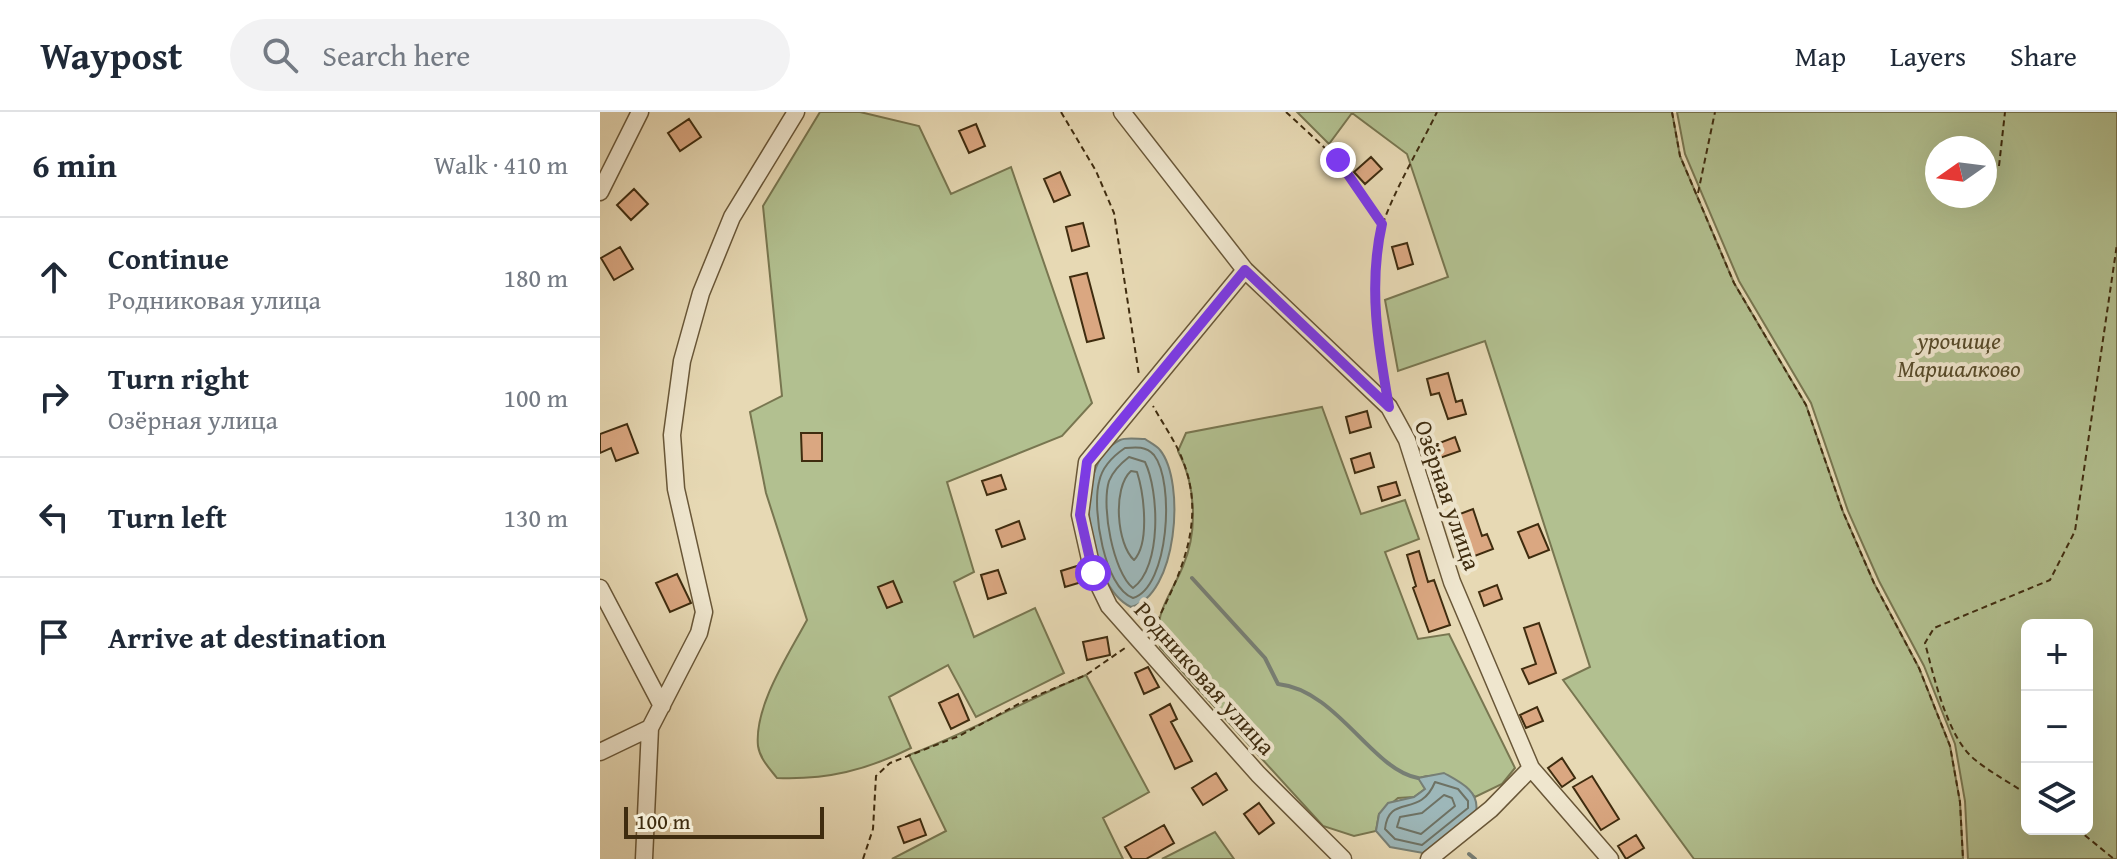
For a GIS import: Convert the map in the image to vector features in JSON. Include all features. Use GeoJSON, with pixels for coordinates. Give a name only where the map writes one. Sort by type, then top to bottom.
{"type":"FeatureCollection","features":[{"type":"Feature","properties":{"kind":"street"},"geometry":{"type":"LineString","coordinates":[[600,192],[640,112]]}},
{"type":"Feature","properties":{"kind":"street"},"geometry":{"type":"LineString","coordinates":[[644,859],[650,728],[699,633],[704,612],[676,489],[672,435],[682,361],[701,293],[732,217],[796,112]]}},
{"type":"Feature","properties":{"kind":"street","name":"Озёрная улица"},"geometry":{"type":"LineString","coordinates":[[1122,112],[1245,270],[1389,407],[1407,440],[1458,597],[1531,768],[1610,859]]}},
{"type":"Feature","properties":{"kind":"street","name":"Родниковая улица"},"geometry":{"type":"LineString","coordinates":[[1245,270],[1087,462],[1080,515],[1093,573],[1109,606],[1258,774],[1343,859]]}},
{"type":"Feature","properties":{"kind":"street"},"geometry":{"type":"LineString","coordinates":[[600,588],[662,706]]}},
{"type":"Feature","properties":{"kind":"street"},"geometry":{"type":"LineString","coordinates":[[600,752],[650,728]]}},
{"type":"Feature","properties":{"kind":"street"},"geometry":{"type":"LineString","coordinates":[[1429,859],[1491,809],[1531,768]]}},
{"type":"Feature","properties":{"kind":"path"},"geometry":{"type":"LineString","coordinates":[[1286,112],[1338,160],[1382,224]]}},
{"type":"Feature","properties":{"kind":"path"},"geometry":{"type":"LineString","coordinates":[[1385,383],[1374,307],[1374,259],[1382,224],[1437,112]]}},
{"type":"Feature","properties":{"kind":"path"},"geometry":{"type":"LineString","coordinates":[[1672,112],[1680,156],[1734,283],[1806,405],[1843,512],[1874,583],[1919,668],[1950,746],[1960,802],[1963,859]]}},
{"type":"Feature","properties":{"kind":"path"},"geometry":{"type":"LineString","coordinates":[[1698,195],[1715,112]]}},
{"type":"Feature","properties":{"kind":"path"},"geometry":{"type":"LineString","coordinates":[[1999,166],[2005,112]]}},
{"type":"Feature","properties":{"kind":"path"},"geometry":{"type":"LineString","coordinates":[[2021,790],[1973,758],[1960,744],[1936,687],[1925,643],[1934,628],[2050,580],[2075,531],[2117,244]]}},
{"type":"Feature","properties":{"kind":"path"},"geometry":{"type":"LineString","coordinates":[[863,859],[873,829],[876,776],[890,763],[959,736],[1024,701],[1086,675],[1137,638]]}},
{"type":"Feature","properties":{"kind":"path"},"geometry":{"type":"LineString","coordinates":[[2084,835],[2114,859]]}},
{"type":"Feature","properties":{"kind":"green space"},"geometry":{"type":"Polygon","coordinates":[[[820,112],[860,112],[919,126],[951,194],[1011,167],[1092,403],[1062,436],[947,482],[974,572],[954,582],[974,637],[1035,608],[1064,673],[976,717],[948,665],[889,697],[911,748],[846,772],[777,778],[758,746],[761,714],[774,681],[807,620],[766,493],[750,412],[782,396],[763,206],[820,112]]]}},
{"type":"Feature","properties":{"kind":"green space"},"geometry":{"type":"Polygon","coordinates":[[[1297,112],[1672,112],[1680,156],[1734,283],[1806,405],[1843,512],[1874,583],[1919,668],[1950,746],[1960,802],[1963,859],[1694,859],[1563,680],[1590,667],[1485,341],[1398,371],[1385,300],[1448,277],[1407,154],[1352,113],[1329,144],[1297,112]]]}},
{"type":"Feature","properties":{"kind":"green space","name":"урочище Маршалково"},"geometry":{"type":"Polygon","coordinates":[[[1677,112],[2117,112],[2117,859],[1968,859],[1965,801],[1955,744],[1924,666],[1879,581],[1848,511],[1811,403],[1739,281],[1685,154],[1677,112]]]}},
{"type":"Feature","properties":{"kind":"green space"},"geometry":{"type":"Polygon","coordinates":[[[1322,407],[1361,514],[1405,500],[1419,539],[1385,552],[1418,639],[1449,634],[1515,768],[1502,784],[1475,797],[1450,779],[1435,776],[1419,778],[1425,789],[1414,797],[1398,798],[1379,814],[1376,831],[1354,836],[1323,826],[1160,647],[1158,635],[1164,605],[1183,566],[1191,538],[1191,493],[1178,451],[1186,433],[1322,407]]]}},
{"type":"Feature","properties":{"kind":"green space"},"geometry":{"type":"Polygon","coordinates":[[[1086,675],[1149,792],[1103,818],[1123,859],[892,859],[946,831],[909,755],[1086,675]]]}},
{"type":"Feature","properties":{"kind":"green space"},"geometry":{"type":"Polygon","coordinates":[[[1215,832],[1234,859],[1162,859],[1215,832]]]}},
{"type":"Feature","properties":{"kind":"water"},"geometry":{"type":"Polygon","coordinates":[[[1145,439],[1160,450],[1168,465],[1173,486],[1172,536],[1159,582],[1147,598],[1131,607],[1116,595],[1104,576],[1095,552],[1089,499],[1094,474],[1104,454],[1120,440],[1145,439]]]}},
{"type":"Feature","properties":{"kind":"water"},"geometry":{"type":"Polygon","coordinates":[[[1444,773],[1472,793],[1476,812],[1423,853],[1390,847],[1376,831],[1379,814],[1388,803],[1414,797],[1425,789],[1418,778],[1444,773]]]}},
{"type":"Feature","properties":{"kind":"building"},"geometry":{"type":"Polygon","coordinates":[[[689,119],[701,137],[680,151],[668,133],[689,119]]]}},
{"type":"Feature","properties":{"kind":"building"},"geometry":{"type":"Polygon","coordinates":[[[976,124],[985,146],[969,153],[959,131],[976,124]]]}},
{"type":"Feature","properties":{"kind":"building"},"geometry":{"type":"Polygon","coordinates":[[[1371,157],[1382,169],[1365,184],[1354,172],[1371,157]]]}},
{"type":"Feature","properties":{"kind":"building"},"geometry":{"type":"Polygon","coordinates":[[[1060,172],[1070,195],[1054,202],[1044,179],[1060,172]]]}},
{"type":"Feature","properties":{"kind":"building"},"geometry":{"type":"Polygon","coordinates":[[[634,189],[648,204],[631,220],[617,205],[634,189]]]}},
{"type":"Feature","properties":{"kind":"building"},"geometry":{"type":"Polygon","coordinates":[[[1083,223],[1089,246],[1072,251],[1066,227],[1083,223]]]}},
{"type":"Feature","properties":{"kind":"building"},"geometry":{"type":"Polygon","coordinates":[[[1407,243],[1413,264],[1398,269],[1392,247],[1407,243]]]}},
{"type":"Feature","properties":{"kind":"building"},"geometry":{"type":"Polygon","coordinates":[[[620,247],[633,269],[614,280],[601,258],[620,247]]]}},
{"type":"Feature","properties":{"kind":"building"},"geometry":{"type":"Polygon","coordinates":[[[1087,273],[1104,338],[1087,342],[1070,277],[1087,273]]]}},
{"type":"Feature","properties":{"kind":"building"},"geometry":{"type":"Polygon","coordinates":[[[1448,373],[1456,402],[1462,400],[1466,414],[1448,419],[1439,393],[1431,395],[1427,379],[1448,373]]]}},
{"type":"Feature","properties":{"kind":"building"},"geometry":{"type":"Polygon","coordinates":[[[1367,411],[1371,427],[1350,433],[1346,417],[1367,411]]]}},
{"type":"Feature","properties":{"kind":"building"},"geometry":{"type":"Polygon","coordinates":[[[627,424],[638,453],[616,461],[611,448],[600,453],[600,434],[627,424]]]}},
{"type":"Feature","properties":{"kind":"building"},"geometry":{"type":"Polygon","coordinates":[[[801,433],[822,433],[822,461],[802,461],[801,433]]]}},
{"type":"Feature","properties":{"kind":"building"},"geometry":{"type":"Polygon","coordinates":[[[1455,437],[1460,451],[1434,460],[1429,447],[1455,437]]]}},
{"type":"Feature","properties":{"kind":"building"},"geometry":{"type":"Polygon","coordinates":[[[1370,453],[1374,467],[1355,473],[1351,459],[1370,453]]]}},
{"type":"Feature","properties":{"kind":"building"},"geometry":{"type":"Polygon","coordinates":[[[1001,475],[1006,489],[987,495],[982,481],[1001,475]]]}},
{"type":"Feature","properties":{"kind":"building"},"geometry":{"type":"Polygon","coordinates":[[[1396,482],[1400,495],[1382,501],[1378,487],[1396,482]]]}},
{"type":"Feature","properties":{"kind":"building"},"geometry":{"type":"Polygon","coordinates":[[[1473,509],[1482,536],[1487,534],[1493,549],[1472,557],[1452,517],[1473,509]]]}},
{"type":"Feature","properties":{"kind":"building"},"geometry":{"type":"Polygon","coordinates":[[[1019,521],[1025,539],[1002,547],[996,530],[1019,521]]]}},
{"type":"Feature","properties":{"kind":"building"},"geometry":{"type":"Polygon","coordinates":[[[1538,524],[1549,550],[1529,558],[1518,532],[1538,524]]]}},
{"type":"Feature","properties":{"kind":"building"},"geometry":{"type":"Polygon","coordinates":[[[1419,551],[1428,582],[1434,580],[1450,625],[1429,632],[1413,588],[1416,586],[1407,555],[1419,551]]]}},
{"type":"Feature","properties":{"kind":"building"},"geometry":{"type":"Polygon","coordinates":[[[1080,565],[1085,581],[1065,587],[1061,571],[1080,565]]]}},
{"type":"Feature","properties":{"kind":"building"},"geometry":{"type":"Polygon","coordinates":[[[998,570],[1006,593],[988,599],[981,575],[998,570]]]}},
{"type":"Feature","properties":{"kind":"building"},"geometry":{"type":"Polygon","coordinates":[[[677,574],[691,603],[670,612],[656,583],[677,574]]]}},
{"type":"Feature","properties":{"kind":"building"},"geometry":{"type":"Polygon","coordinates":[[[893,581],[902,602],[887,608],[878,587],[893,581]]]}},
{"type":"Feature","properties":{"kind":"building"},"geometry":{"type":"Polygon","coordinates":[[[1497,585],[1502,599],[1484,606],[1479,592],[1497,585]]]}},
{"type":"Feature","properties":{"kind":"building"},"geometry":{"type":"Polygon","coordinates":[[[1539,623],[1556,673],[1529,684],[1522,669],[1536,664],[1524,628],[1539,623]]]}},
{"type":"Feature","properties":{"kind":"building"},"geometry":{"type":"Polygon","coordinates":[[[1107,637],[1110,655],[1087,660],[1083,642],[1107,637]]]}},
{"type":"Feature","properties":{"kind":"building"},"geometry":{"type":"Polygon","coordinates":[[[1148,667],[1159,687],[1144,694],[1135,673],[1148,667]]]}},
{"type":"Feature","properties":{"kind":"building"},"geometry":{"type":"Polygon","coordinates":[[[958,694],[969,720],[951,729],[939,703],[958,694]]]}},
{"type":"Feature","properties":{"kind":"building"},"geometry":{"type":"Polygon","coordinates":[[[1170,704],[1177,719],[1171,722],[1192,761],[1175,769],[1150,715],[1170,704]]]}},
{"type":"Feature","properties":{"kind":"building"},"geometry":{"type":"Polygon","coordinates":[[[1537,707],[1543,721],[1526,728],[1520,715],[1537,707]]]}},
{"type":"Feature","properties":{"kind":"building"},"geometry":{"type":"Polygon","coordinates":[[[1562,758],[1575,778],[1562,787],[1548,768],[1562,758]]]}},
{"type":"Feature","properties":{"kind":"building"},"geometry":{"type":"Polygon","coordinates":[[[1216,773],[1227,790],[1203,805],[1192,788],[1216,773]]]}},
{"type":"Feature","properties":{"kind":"building"},"geometry":{"type":"Polygon","coordinates":[[[1592,776],[1619,819],[1601,830],[1573,787],[1592,776]]]}},
{"type":"Feature","properties":{"kind":"building"},"geometry":{"type":"Polygon","coordinates":[[[1259,803],[1274,823],[1259,834],[1244,814],[1259,803]]]}},
{"type":"Feature","properties":{"kind":"building"},"geometry":{"type":"Polygon","coordinates":[[[920,819],[926,835],[904,843],[898,827],[920,819]]]}},
{"type":"Feature","properties":{"kind":"building"},"geometry":{"type":"Polygon","coordinates":[[[1164,825],[1174,843],[1146,859],[1132,859],[1125,847],[1164,825]]]}},
{"type":"Feature","properties":{"kind":"building"},"geometry":{"type":"Polygon","coordinates":[[[1636,835],[1644,848],[1626,859],[1618,846],[1636,835]]]}},
{"type":"Feature","properties":{"kind":"waterway"},"geometry":{"type":"LineString","coordinates":[[1192,578],[1265,658],[1278,684],[1299,689],[1318,700],[1385,761],[1401,772],[1418,778]]}},
{"type":"Feature","properties":{"kind":"waterway"},"geometry":{"type":"LineString","coordinates":[[1469,854],[1475,859]]}},
{"type":"Feature","properties":{"kind":"route"},"geometry":{"type":"LineString","coordinates":[[1093,573],[1080,515],[1087,462],[1245,270],[1389,407],[1374,307],[1374,259],[1382,224],[1338,160]]}}]}
